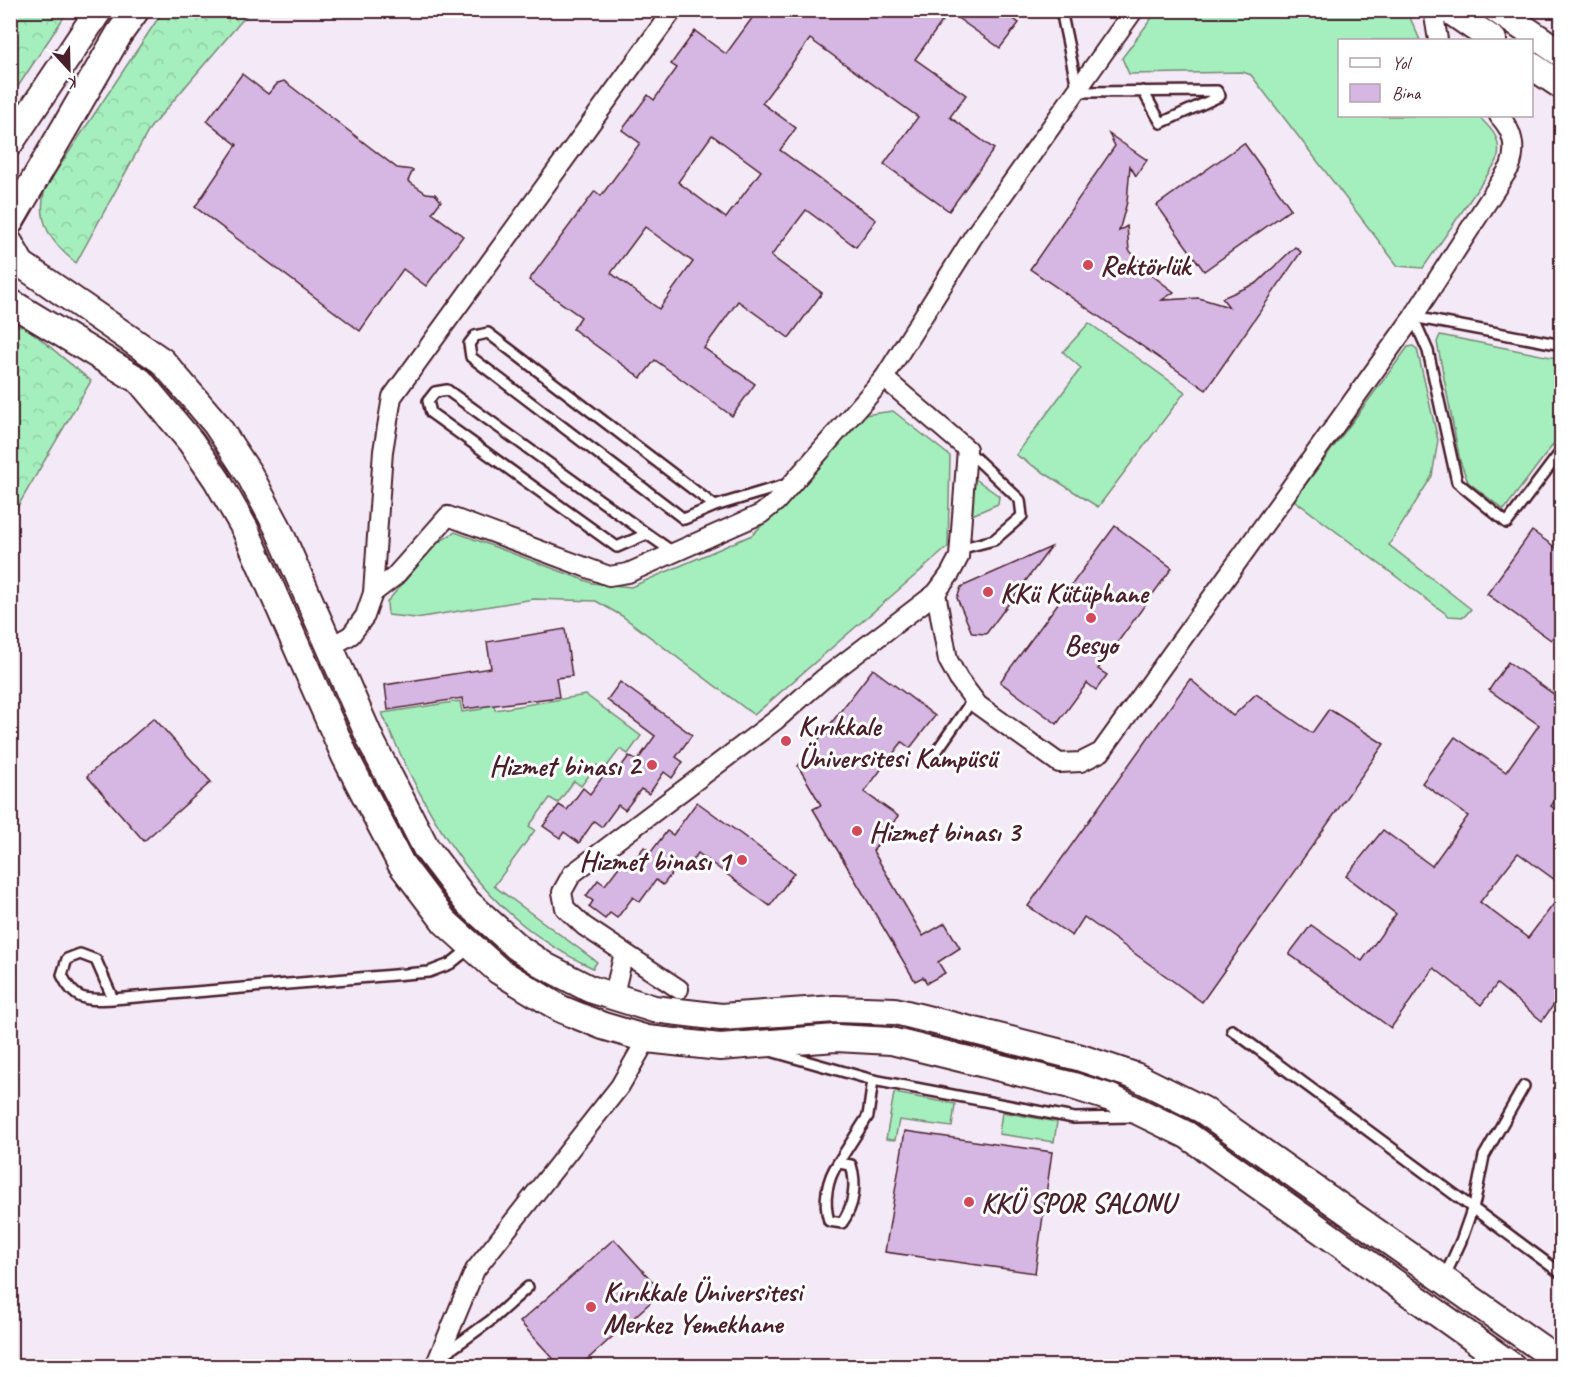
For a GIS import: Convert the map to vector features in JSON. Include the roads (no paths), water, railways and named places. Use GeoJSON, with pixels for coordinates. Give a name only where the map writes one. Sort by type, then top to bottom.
{"type":"FeatureCollection","features":[{"type":"Feature","properties":{"kind":"street"},"geometry":{"type":"LineString","coordinates":[[10,143],[99,10]]}},
{"type":"Feature","properties":{"kind":"street"},"geometry":{"type":"LineString","coordinates":[[10,222],[119,34],[136,10]]}},
{"type":"Feature","properties":{"kind":"street"},"geometry":{"type":"LineString","coordinates":[[303,659],[351,635],[365,616],[373,593],[383,451],[392,397],[673,10]]}},
{"type":"Feature","properties":{"kind":"street"},"geometry":{"type":"LineString","coordinates":[[373,593],[394,577],[448,516],[606,575],[628,573],[758,517],[776,502],[884,378],[973,237],[1134,10]]}},
{"type":"Feature","properties":{"kind":"street"},"geometry":{"type":"LineString","coordinates":[[1433,10],[1438,39]]}},
{"type":"Feature","properties":{"kind":"street"},"geometry":{"type":"LineString","coordinates":[[1449,10],[1492,39]]}},
{"type":"Feature","properties":{"kind":"street"},"geometry":{"type":"LineString","coordinates":[[1497,10],[1562,54]]}},
{"type":"Feature","properties":{"kind":"street"},"geometry":{"type":"LineString","coordinates":[[1533,67],[1562,86]]}},
{"type":"Feature","properties":{"kind":"street"},"geometry":{"type":"LineString","coordinates":[[936,592],[945,652],[955,674],[973,699],[1059,763],[1081,762],[1101,752],[1413,317],[1510,167],[1514,158],[1513,140],[1500,117]]}},
{"type":"Feature","properties":{"kind":"street"},"geometry":{"type":"LineString","coordinates":[[14,257],[162,361],[194,396],[229,444],[260,495],[372,743],[418,834],[450,883],[491,926],[545,966],[613,998],[670,1013],[721,1017],[835,1009],[895,1011],[1107,1065],[1163,1088],[1203,1110],[1562,1363]]}},
{"type":"Feature","properties":{"kind":"street"},"geometry":{"type":"LineString","coordinates":[[10,302],[140,381],[171,415],[211,470],[240,519],[345,756],[401,864],[432,909],[471,948],[529,992],[561,1009],[603,1026],[647,1039],[702,1046],[757,1046],[836,1038],[904,1043],[1070,1085],[1150,1115],[1187,1135],[1512,1366]]}},
{"type":"Feature","properties":{"kind":"street"},"geometry":{"type":"LineString","coordinates":[[679,989],[584,926],[565,908],[562,892],[572,874],[776,720],[823,679],[936,592],[951,574],[959,557],[967,449],[884,378]]}},
{"type":"Feature","properties":{"kind":"street"},"geometry":{"type":"LineString","coordinates":[[471,948],[491,926]]}},
{"type":"Feature","properties":{"kind":"street"},"geometry":{"type":"LineString","coordinates":[[603,1026],[613,998],[624,953]]}},
{"type":"Feature","properties":{"kind":"street"},"geometry":{"type":"LineString","coordinates":[[436,1362],[475,1270],[620,1086],[647,1039]]}},
{"type":"Feature","properties":{"kind":"street"},"geometry":{"type":"LineString","coordinates":[[1425,1304],[1443,1280]]}},
{"type":"Feature","properties":{"kind":"lane"},"geometry":{"type":"LineString","coordinates":[[1061,10],[1078,92],[1143,91],[1217,91],[1220,96],[1161,123],[1143,91]]}},
{"type":"Feature","properties":{"kind":"lane"},"geometry":{"type":"LineString","coordinates":[[1413,317],[1562,345]]}},
{"type":"Feature","properties":{"kind":"lane"},"geometry":{"type":"LineString","coordinates":[[1413,317],[1428,351],[1457,482],[1507,523],[1562,450]]}},
{"type":"Feature","properties":{"kind":"lane"},"geometry":{"type":"LineString","coordinates":[[715,506],[488,333],[475,336],[469,344],[471,357],[684,519],[715,506],[793,483]]}},
{"type":"Feature","properties":{"kind":"lane"},"geometry":{"type":"LineString","coordinates":[[647,534],[617,547],[430,413],[428,401],[435,392],[447,390],[647,534],[674,554]]}},
{"type":"Feature","properties":{"kind":"lane"},"geometry":{"type":"LineString","coordinates":[[959,549],[994,540],[1022,516],[1023,511],[1020,501],[967,449]]}},
{"type":"Feature","properties":{"kind":"lane"},"geometry":{"type":"LineString","coordinates":[[936,752],[973,699]]}},
{"type":"Feature","properties":{"kind":"lane"},"geometry":{"type":"LineString","coordinates":[[113,999],[96,960],[80,954],[67,960],[62,975],[70,991],[87,1000],[113,999],[429,972],[450,964],[471,948]]}},
{"type":"Feature","properties":{"kind":"lane"},"geometry":{"type":"LineString","coordinates":[[1232,1030],[1562,1274]]}},
{"type":"Feature","properties":{"kind":"lane"},"geometry":{"type":"LineString","coordinates":[[757,1046],[873,1080],[1074,1118],[1150,1115]]}},
{"type":"Feature","properties":{"kind":"lane"},"geometry":{"type":"LineString","coordinates":[[838,1163],[851,1165],[855,1177],[850,1212],[842,1222],[830,1221],[825,1208],[830,1174],[868,1116],[873,1080]]}},
{"type":"Feature","properties":{"kind":"lane"},"geometry":{"type":"LineString","coordinates":[[1443,1280],[1473,1208],[1484,1156],[1524,1086]]}},
{"type":"Feature","properties":{"kind":"lane"},"geometry":{"type":"LineString","coordinates":[[436,1362],[490,1321],[528,1287]]}},
{"type":"Feature","properties":{"kind":"place","name":"Rektörlük"},"geometry":{"type":"Point","coordinates":[1088,265]}},
{"type":"Feature","properties":{"kind":"place","name":"KKü Kütüphane"},"geometry":{"type":"Point","coordinates":[988,592]}},
{"type":"Feature","properties":{"kind":"place","name":"Besyo"},"geometry":{"type":"Point","coordinates":[1091,618]}},
{"type":"Feature","properties":{"kind":"place","name":"Kırıkkale Üniversitesi Kampüsü"},"geometry":{"type":"Point","coordinates":[786,741]}},
{"type":"Feature","properties":{"kind":"place","name":"Hizmet binası 2"},"geometry":{"type":"Point","coordinates":[652,765]}},
{"type":"Feature","properties":{"kind":"place","name":"Hizmet binası 3"},"geometry":{"type":"Point","coordinates":[857,831]}},
{"type":"Feature","properties":{"kind":"place","name":"Hizmet binası 1"},"geometry":{"type":"Point","coordinates":[742,860]}},
{"type":"Feature","properties":{"kind":"place","name":"KKÜ SPOR SALONU"},"geometry":{"type":"Point","coordinates":[969,1202]}},
{"type":"Feature","properties":{"kind":"place","name":"Kırıkkale Üniversitesi Merkez Yemekhane"},"geometry":{"type":"Point","coordinates":[591,1307]}}]}
